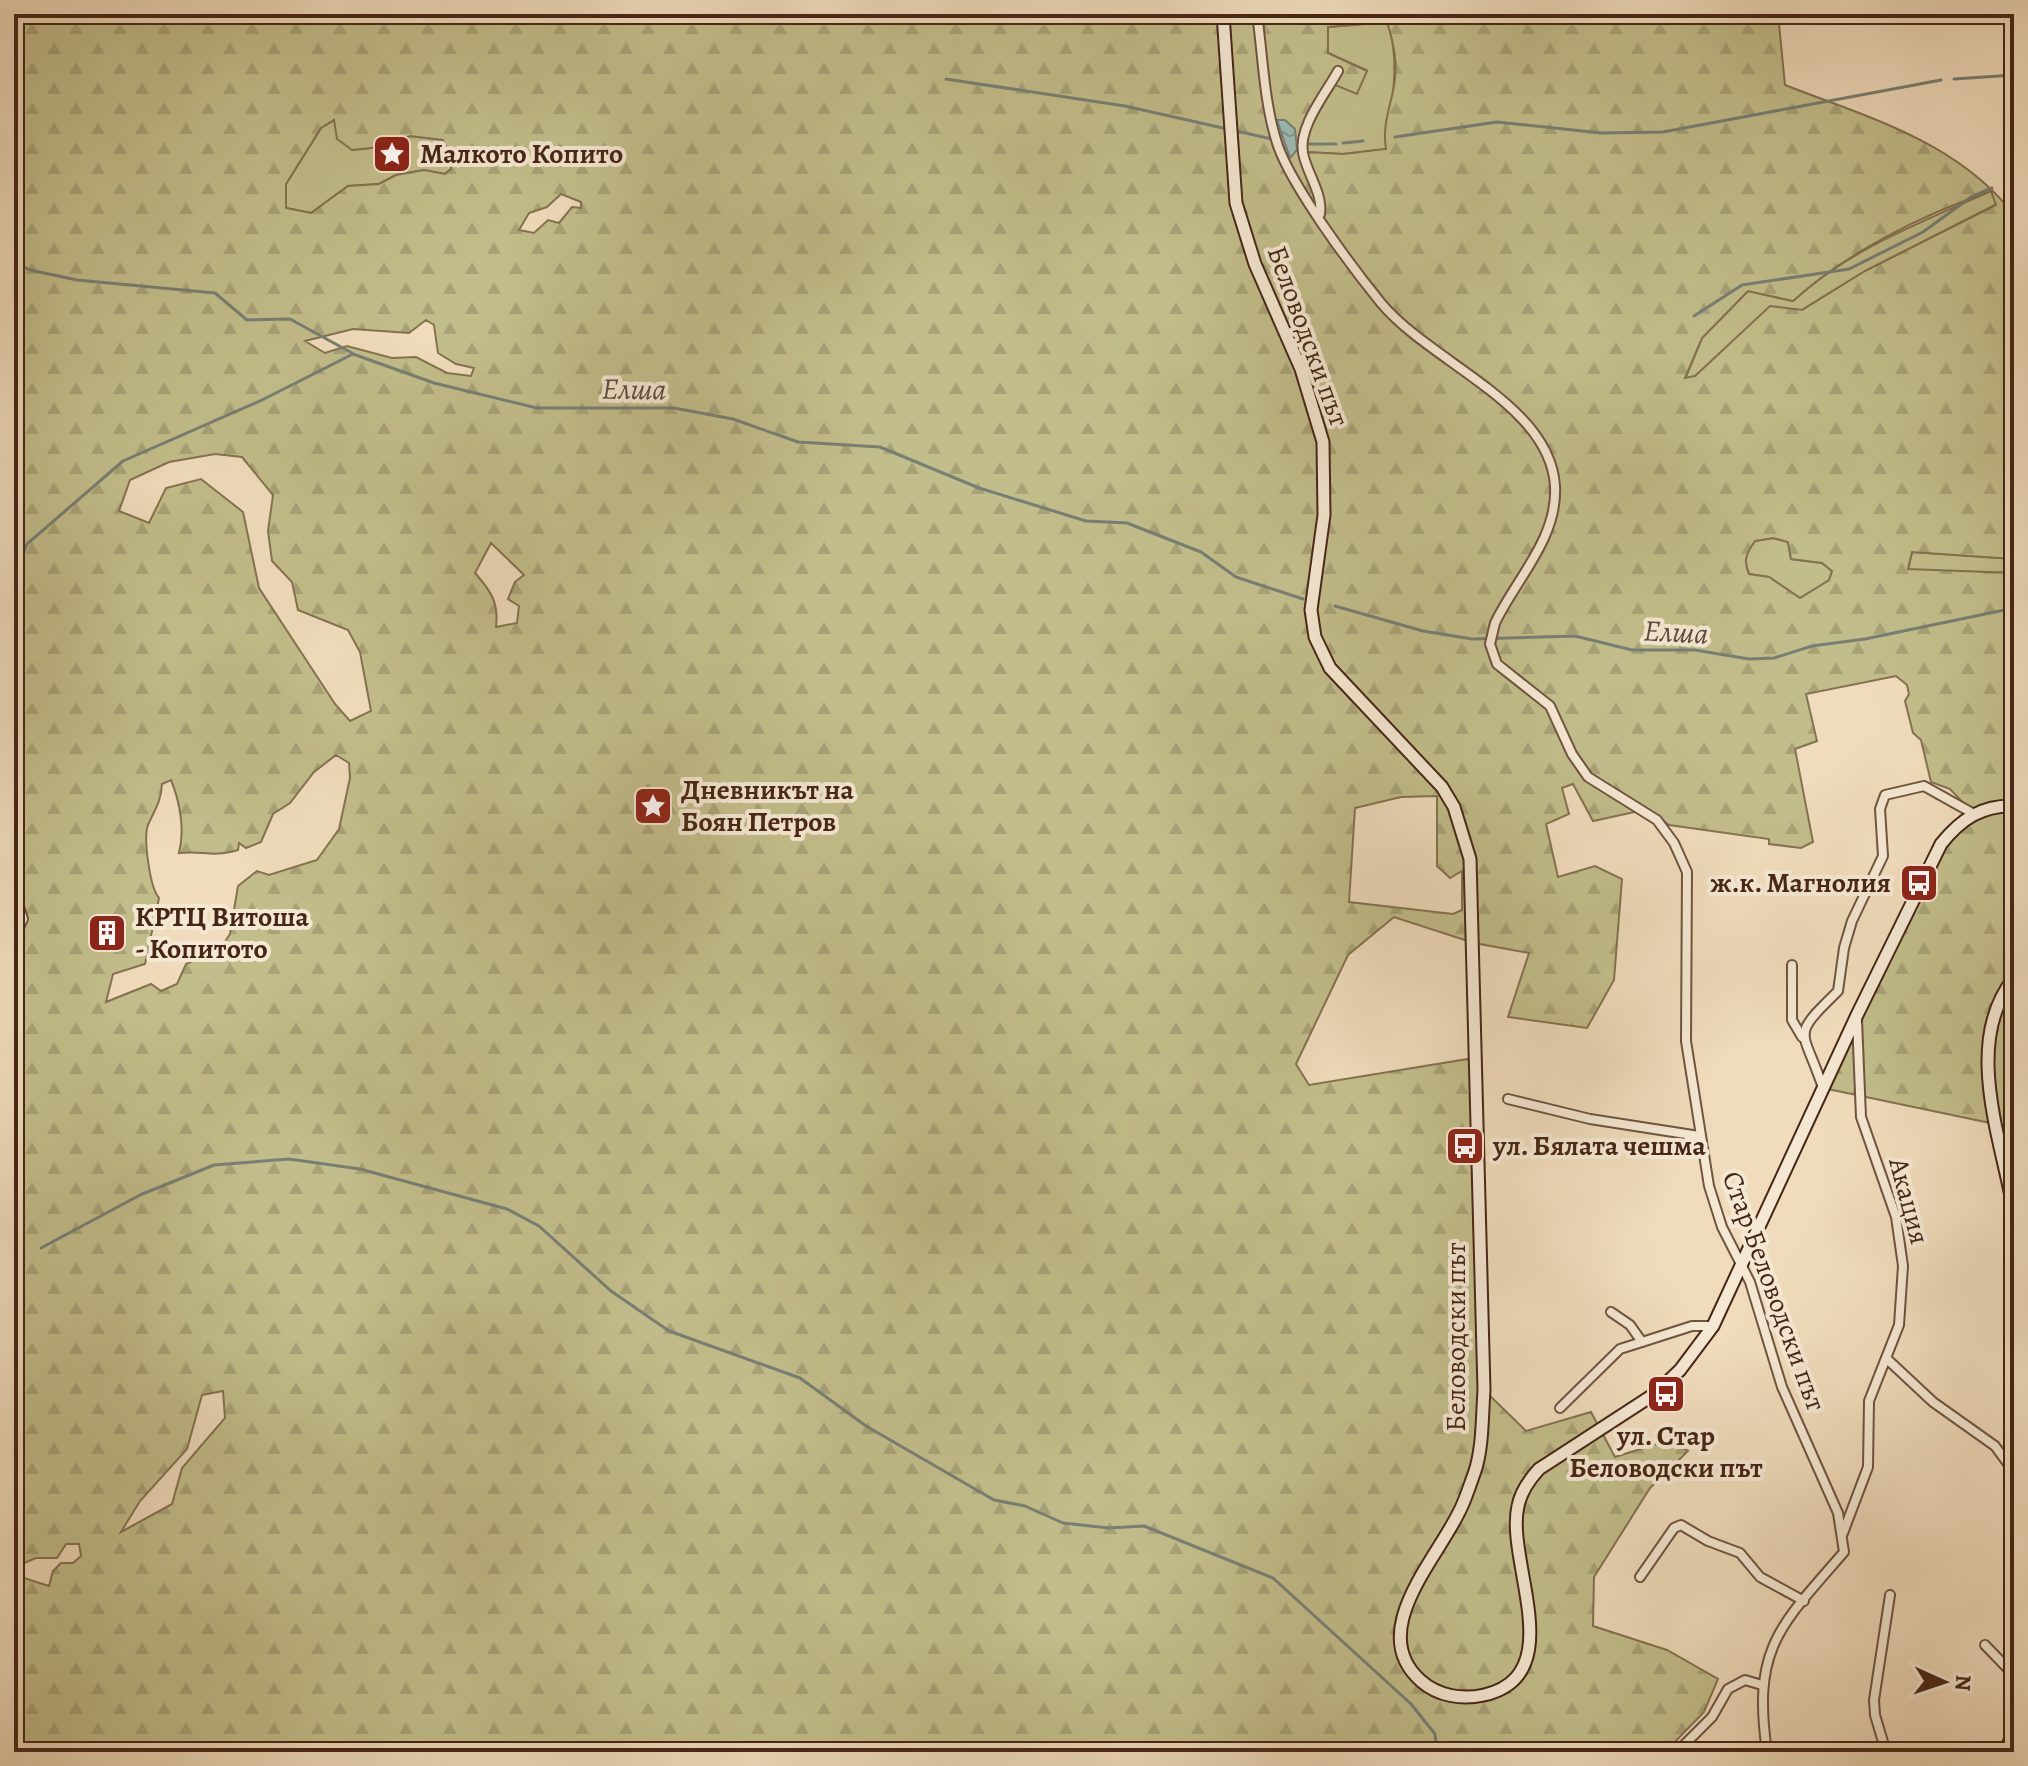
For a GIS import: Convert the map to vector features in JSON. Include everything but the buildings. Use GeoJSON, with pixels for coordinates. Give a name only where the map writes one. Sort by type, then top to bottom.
{"type":"FeatureCollection","features":[{"type":"Feature","properties":{"kind":"street","name":"Беловодски път"},"geometry":{"type":"LineString","coordinates":[[1223,14],[1236,203],[1255,264],[1301,369],[1323,442],[1324,515],[1311,610],[1315,637],[1330,668],[1442,787],[1454,807],[1470,859],[1484,1390],[1476,1469],[1459,1512],[1404,1611],[1400,1633],[1403,1656],[1412,1673],[1428,1687],[1448,1696],[1467,1697],[1499,1690],[1514,1677],[1530,1644],[1517,1507],[1527,1483],[1539,1469],[1656,1393],[1713,1326],[1743,1268],[1857,1015],[1941,844],[1955,827],[1974,814],[1994,806],[2014,806]]}},
{"type":"Feature","properties":{"kind":"street","name":"Стар Беловодски път"},"geometry":{"type":"LineString","coordinates":[[1257,14],[1279,147],[1292,176],[1358,273],[1400,323],[1526,421],[1548,454],[1555,483],[1552,520],[1490,640],[1497,664],[1550,706],[1572,754],[1588,777],[1657,820],[1674,843],[1687,872],[1686,1041],[1699,1136],[1714,1205],[1743,1268],[1782,1387],[1838,1513],[1842,1534]]}},
{"type":"Feature","properties":{"kind":"street"},"geometry":{"type":"LineString","coordinates":[[1319,215],[1320,201],[1302,151],[1303,135],[1338,71]]}},
{"type":"Feature","properties":{"kind":"street"},"geometry":{"type":"LineString","coordinates":[[1803,1039],[1811,1014],[1838,991],[1844,948],[1852,921],[1883,856],[1880,809],[1885,795],[1924,786],[1974,814]]}},
{"type":"Feature","properties":{"kind":"street"},"geometry":{"type":"LineString","coordinates":[[14,892],[23,919],[14,938]]}},
{"type":"Feature","properties":{"kind":"street"},"geometry":{"type":"LineString","coordinates":[[1792,965],[1792,1020],[1823,1088]]}},
{"type":"Feature","properties":{"kind":"street"},"geometry":{"type":"LineString","coordinates":[[2014,978],[1994,1017],[1987,1061],[2014,1212]]}},
{"type":"Feature","properties":{"kind":"street","name":"Акация"},"geometry":{"type":"LineString","coordinates":[[1842,1534],[1868,1467],[1869,1401],[1899,1325],[1902,1239],[1861,1117],[1857,1015]]}},
{"type":"Feature","properties":{"kind":"street"},"geometry":{"type":"LineString","coordinates":[[1508,1099],[1590,1119],[1699,1136]]}},
{"type":"Feature","properties":{"kind":"street"},"geometry":{"type":"LineString","coordinates":[[1611,1312],[1630,1325],[1642,1342]]}},
{"type":"Feature","properties":{"kind":"street"},"geometry":{"type":"LineString","coordinates":[[1560,1408],[1620,1349],[1692,1326],[1713,1326]]}},
{"type":"Feature","properties":{"kind":"street"},"geometry":{"type":"LineString","coordinates":[[1887,1359],[1933,1402],[1995,1446],[2014,1472]]}},
{"type":"Feature","properties":{"kind":"street"},"geometry":{"type":"LineString","coordinates":[[1640,1577],[1674,1528],[1681,1525],[1708,1541],[1740,1553],[1760,1577],[1804,1601]]}},
{"type":"Feature","properties":{"kind":"street"},"geometry":{"type":"LineString","coordinates":[[1767,1752],[1762,1685],[1770,1649],[1844,1552],[1842,1534]]}},
{"type":"Feature","properties":{"kind":"street"},"geometry":{"type":"LineString","coordinates":[[1886,1752],[1874,1700],[1890,1595]]}},
{"type":"Feature","properties":{"kind":"street"},"geometry":{"type":"LineString","coordinates":[[1985,1645],[2014,1675]]}},
{"type":"Feature","properties":{"kind":"street"},"geometry":{"type":"LineString","coordinates":[[1677,1752],[1712,1717],[1728,1689],[1745,1680],[1762,1685]]}},
{"type":"Feature","properties":{"kind":"street"},"geometry":{"type":"LineString","coordinates":[[2004,1752],[2014,1734]]}},
{"type":"Feature","properties":{"kind":"green space"},"geometry":{"type":"Polygon","coordinates":[[[14,14],[1778,14],[1785,85],[1875,119],[1932,146],[1983,182],[2006,205],[2014,203],[2014,559],[1912,552],[1908,569],[2014,573],[2014,1128],[1823,1088],[1941,844],[1974,814],[1950,789],[1931,782],[1921,740],[1913,733],[1905,701],[1909,694],[1907,685],[1896,676],[1806,694],[1817,741],[1795,749],[1813,842],[1801,848],[1769,844],[1769,839],[1669,825],[1648,809],[1593,821],[1573,784],[1562,788],[1569,814],[1546,824],[1558,877],[1595,866],[1622,879],[1614,980],[1587,1028],[1508,1017],[1529,953],[1474,943],[1394,917],[1348,955],[1296,1064],[1309,1085],[1468,1059],[1479,1093],[1484,1390],[1526,1431],[1591,1412],[1615,1457],[1669,1440],[1688,1451],[1650,1488],[1594,1577],[1593,1626],[1667,1650],[1718,1679],[1704,1712],[1665,1752],[14,1752],[14,14]],[[1387,22],[1328,27],[1328,53],[1367,71],[1357,94],[1333,84],[1306,135],[1306,152],[1343,154],[1386,149],[1386,125],[1396,69],[1387,22]],[[334,120],[321,128],[286,184],[286,208],[311,213],[348,186],[379,184],[396,175],[424,170],[445,174],[451,169],[452,159],[443,140],[410,136],[389,146],[352,150],[337,139],[334,120]],[[1991,191],[1912,223],[1861,251],[1793,301],[1748,291],[1702,338],[1685,378],[1695,376],[1770,306],[1802,310],[1865,271],[1996,205],[1991,191]],[[561,194],[547,207],[529,213],[519,230],[534,233],[548,220],[559,223],[572,207],[581,208],[581,202],[561,194]],[[426,320],[409,333],[353,329],[305,341],[325,353],[347,346],[392,358],[416,357],[447,373],[471,376],[474,368],[456,364],[438,353],[434,325],[426,320]],[[215,454],[169,462],[130,480],[119,511],[149,523],[166,488],[201,479],[243,512],[259,588],[335,704],[350,721],[371,711],[360,652],[348,630],[298,610],[292,582],[272,561],[268,531],[273,495],[242,457],[215,454]],[[1773,538],[1755,541],[1748,553],[1749,574],[1769,577],[1800,598],[1829,580],[1832,571],[1822,563],[1791,559],[1788,542],[1773,538]],[[491,543],[475,573],[495,604],[496,627],[517,623],[519,606],[508,599],[515,582],[524,575],[491,543]],[[336,755],[314,772],[290,803],[273,814],[261,842],[246,848],[239,843],[238,850],[220,853],[179,853],[181,816],[177,797],[171,780],[162,784],[147,831],[150,874],[159,898],[145,964],[113,974],[106,1002],[151,984],[161,991],[177,984],[186,964],[221,948],[230,934],[238,886],[257,871],[269,875],[317,860],[339,829],[350,778],[349,763],[336,755]],[[1437,796],[1401,797],[1355,808],[1349,902],[1453,914],[1462,910],[1462,871],[1450,878],[1437,866],[1437,796]],[[223,1391],[202,1395],[187,1449],[140,1501],[121,1532],[172,1504],[182,1468],[225,1418],[223,1391]],[[66,1544],[57,1558],[36,1558],[24,1563],[24,1578],[49,1586],[53,1571],[61,1563],[73,1563],[81,1556],[79,1544],[66,1544]]]}},
{"type":"Feature","properties":{"kind":"green space"},"geometry":{"type":"Polygon","coordinates":[[[1388,22],[1394,70],[1386,149],[1343,154],[1306,152],[1306,135],[1333,83],[1366,70],[1328,53],[1328,27],[1388,22]]]}},
{"type":"Feature","properties":{"kind":"green space"},"geometry":{"type":"Polygon","coordinates":[[[334,120],[352,150],[389,146],[410,136],[444,140],[452,160],[451,169],[445,174],[424,170],[396,175],[379,184],[348,186],[311,213],[286,208],[286,184],[321,128],[334,120]]]}},
{"type":"Feature","properties":{"kind":"green space"},"geometry":{"type":"Polygon","coordinates":[[[1991,191],[1997,204],[1865,271],[1695,376],[1685,379],[1702,338],[1748,291],[1793,301],[1838,266],[1862,252],[1991,191]]]}},
{"type":"Feature","properties":{"kind":"green space"},"geometry":{"type":"Polygon","coordinates":[[[1773,538],[1788,542],[1791,559],[1822,563],[1832,571],[1830,580],[1800,598],[1769,577],[1749,574],[1746,561],[1752,545],[1755,541],[1773,538]]]}},
{"type":"Feature","properties":{"kind":"green space"},"geometry":{"type":"Polygon","coordinates":[[[1912,552],[2014,559],[2014,573],[1908,570],[1912,552]]]}},
{"type":"Feature","properties":{"kind":"water"},"geometry":{"type":"Polygon","coordinates":[[[1277,120],[1285,120],[1295,129],[1297,150],[1290,158],[1277,120]]]}},
{"type":"Feature","properties":{"kind":"waterway"},"geometry":{"type":"LineString","coordinates":[[1954,79],[2014,75]]}},
{"type":"Feature","properties":{"kind":"waterway"},"geometry":{"type":"LineString","coordinates":[[946,79],[1125,106],[1272,139]]}},
{"type":"Feature","properties":{"kind":"waterway"},"geometry":{"type":"LineString","coordinates":[[1395,137],[1497,122],[1601,133],[1663,132],[1941,80]]}},
{"type":"Feature","properties":{"kind":"waterway"},"geometry":{"type":"LineString","coordinates":[[1343,143],[1363,141]]}},
{"type":"Feature","properties":{"kind":"waterway"},"geometry":{"type":"LineString","coordinates":[[1303,144],[1336,144]]}},
{"type":"Feature","properties":{"kind":"waterway"},"geometry":{"type":"LineString","coordinates":[[2005,182],[2014,180]]}},
{"type":"Feature","properties":{"kind":"waterway"},"geometry":{"type":"LineString","coordinates":[[1694,316],[1742,285],[1849,269],[1923,232],[1971,197],[1992,188]]}},
{"type":"Feature","properties":{"kind":"waterway"},"geometry":{"type":"LineString","coordinates":[[14,262],[30,270],[77,280],[215,293],[247,320],[290,319],[352,353]]}},
{"type":"Feature","properties":{"kind":"waterway","name":"Елша"},"geometry":{"type":"LineString","coordinates":[[14,575],[27,544],[123,461],[262,400],[353,354],[434,383],[537,408],[674,408],[733,419],[798,442],[880,447],[979,488],[1086,521],[1127,523],[1201,552],[1236,577],[1303,599]]}},
{"type":"Feature","properties":{"kind":"waterway","name":"Елша"},"geometry":{"type":"LineString","coordinates":[[1335,606],[1423,631],[1472,639],[1575,636],[1632,650],[1695,650],[1749,659],[1774,658],[1812,646],[1865,639],[2014,608]]}},
{"type":"Feature","properties":{"kind":"waterway"},"geometry":{"type":"LineString","coordinates":[[41,1248],[140,1195],[214,1165],[289,1159],[360,1169],[507,1209],[539,1226],[611,1291],[669,1331],[800,1378],[866,1426],[994,1500],[1025,1506],[1063,1523],[1109,1528],[1144,1526],[1273,1578],[1411,1704],[1435,1734],[1437,1752]]}},
{"type":"Feature","properties":{"kind":"place","name":"Малкото Копито"},"geometry":{"type":"Point","coordinates":[392,154]}},
{"type":"Feature","properties":{"kind":"place","name":"Дневникът на Боян Петров"},"geometry":{"type":"Point","coordinates":[653,806]}},
{"type":"Feature","properties":{"kind":"place","name":"ж.к. Магнолия"},"geometry":{"type":"Point","coordinates":[1919,883]}},
{"type":"Feature","properties":{"kind":"place","name":"КРТЦ Витоша - Копитото"},"geometry":{"type":"Point","coordinates":[107,933]}},
{"type":"Feature","properties":{"kind":"place","name":"ул. Бялата чешма"},"geometry":{"type":"Point","coordinates":[1465,1146]}},
{"type":"Feature","properties":{"kind":"place","name":"ул. Стар Беловодски път"},"geometry":{"type":"Point","coordinates":[1666,1394]}}]}
